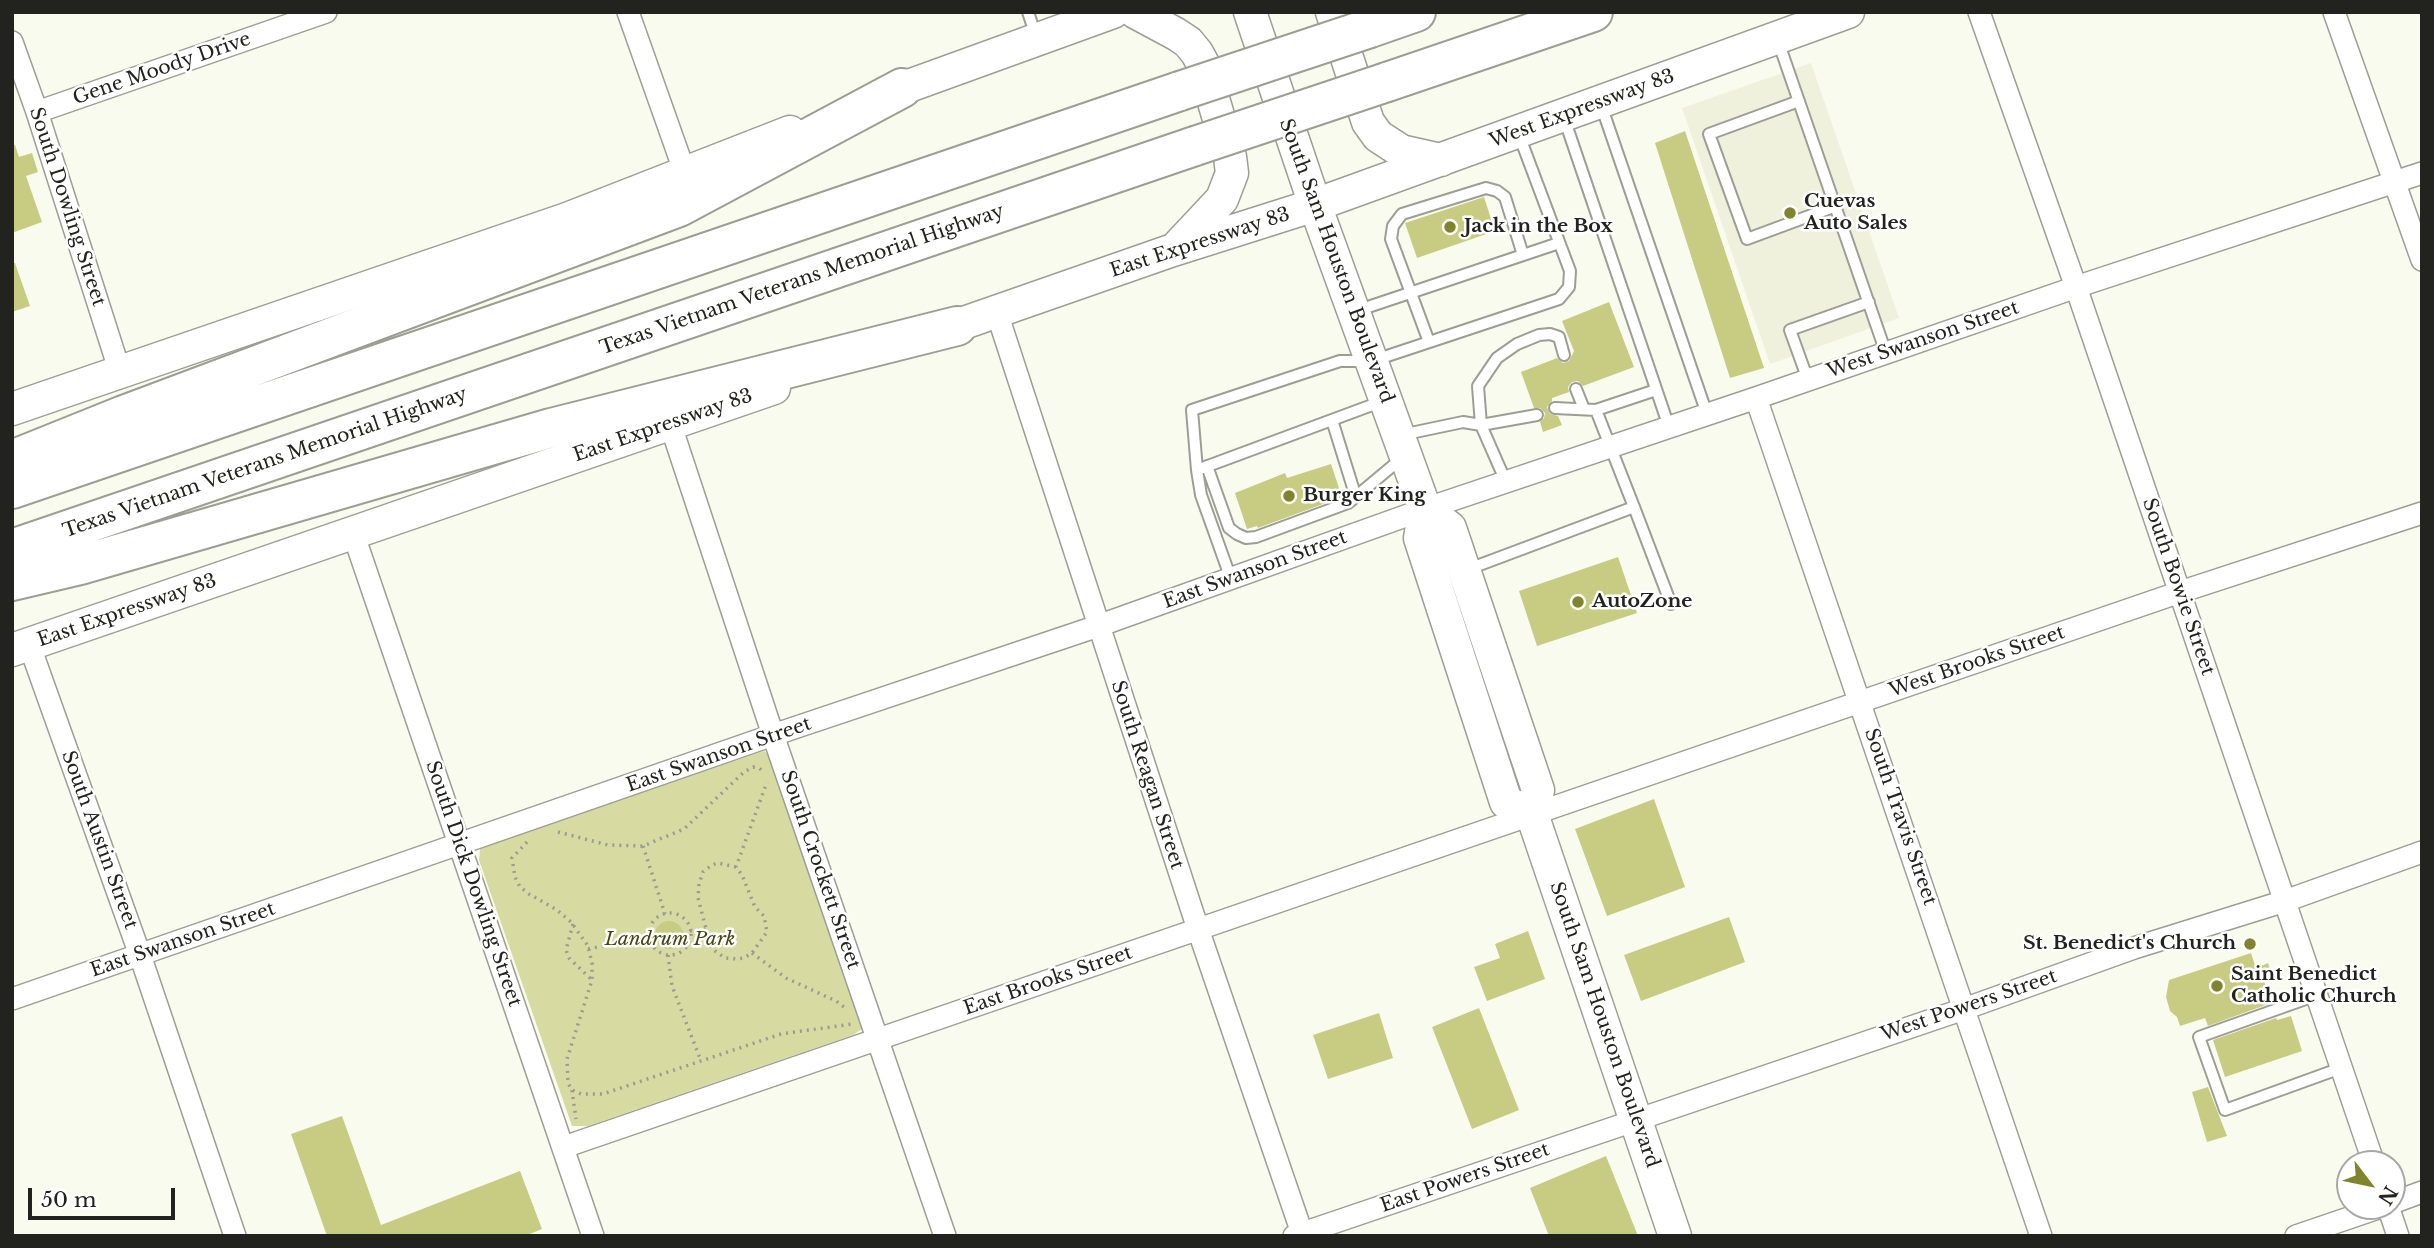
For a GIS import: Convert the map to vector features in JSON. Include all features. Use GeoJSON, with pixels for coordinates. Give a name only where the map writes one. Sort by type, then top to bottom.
{"type":"FeatureCollection","features":[{"type":"Feature","properties":{"kind":"highway"},"geometry":{"type":"LineString","coordinates":[[12,489],[1416,12]]}},
{"type":"Feature","properties":{"kind":"highway","name":"Texas Vietnam Veterans Memorial Highway"},"geometry":{"type":"LineString","coordinates":[[12,549],[1592,12]]}},
{"type":"Feature","properties":{"kind":"highway"},"geometry":{"type":"LineString","coordinates":[[12,460],[124,415],[679,207],[902,88]]}},
{"type":"Feature","properties":{"kind":"highway"},"geometry":{"type":"LineString","coordinates":[[12,581],[80,565],[551,428],[957,326]]}},
{"type":"Feature","properties":{"kind":"main road"},"geometry":{"type":"LineString","coordinates":[[12,409],[568,219],[902,88],[1032,26],[1113,12]]}},
{"type":"Feature","properties":{"kind":"main road"},"geometry":{"type":"LineString","coordinates":[[1135,12],[1176,34],[1197,54],[1203,64],[1230,157],[1232,173],[1222,199],[1173,250]]}},
{"type":"Feature","properties":{"kind":"main road","name":"South Sam Houston Boulevard"},"geometry":{"type":"LineString","coordinates":[[1250,12],[1315,205],[1425,509],[1420,538],[1506,802],[1532,814]]}},
{"type":"Feature","properties":{"kind":"main road"},"geometry":{"type":"LineString","coordinates":[[1332,12],[1368,122],[1378,136],[1401,151],[1442,160]]}},
{"type":"Feature","properties":{"kind":"main road","name":"West Expressway 83"},"geometry":{"type":"LineString","coordinates":[[1315,205],[1848,12]]}},
{"type":"Feature","properties":{"kind":"main road","name":"East Expressway 83"},"geometry":{"type":"LineString","coordinates":[[21,647],[997,313],[1173,250],[1315,205]]}},
{"type":"Feature","properties":{"kind":"main road","name":"South Sam Houston Boulevard"},"geometry":{"type":"LineString","coordinates":[[1425,509],[1450,528],[1538,790],[1532,814],[1675,1236]]}},
{"type":"Feature","properties":{"kind":"street","name":"Gene Moody Drive"},"geometry":{"type":"LineString","coordinates":[[37,112],[326,12]]}},
{"type":"Feature","properties":{"kind":"street"},"geometry":{"type":"LineString","coordinates":[[628,12],[685,173]]}},
{"type":"Feature","properties":{"kind":"street","name":"South Bowie Street"},"geometry":{"type":"LineString","coordinates":[[1979,12],[2076,287],[2369,1150]]}},
{"type":"Feature","properties":{"kind":"street"},"geometry":{"type":"LineString","coordinates":[[2334,12],[2422,260]]}},
{"type":"Feature","properties":{"kind":"street","name":"South Dowling Street"},"geometry":{"type":"LineString","coordinates":[[12,41],[120,373]]}},
{"type":"Feature","properties":{"kind":"street","name":"West Swanson Street"},"geometry":{"type":"LineString","coordinates":[[1425,509],[2076,287],[2422,173]]}},
{"type":"Feature","properties":{"kind":"street","name":"South Reagan Street"},"geometry":{"type":"LineString","coordinates":[[997,313],[1299,1235]]}},
{"type":"Feature","properties":{"kind":"street","name":"South Travis Street"},"geometry":{"type":"LineString","coordinates":[[1756,398],[2041,1236]]}},
{"type":"Feature","properties":{"kind":"street","name":"South Crockett Street"},"geometry":{"type":"LineString","coordinates":[[670,424],[773,735],[945,1236]]}},
{"type":"Feature","properties":{"kind":"street","name":"East Swanson Street"},"geometry":{"type":"LineString","coordinates":[[12,999],[773,735],[1098,626],[1425,509]]}},
{"type":"Feature","properties":{"kind":"street","name":"West Brooks Street"},"geometry":{"type":"LineString","coordinates":[[1532,814],[2180,592],[2422,513]]}},
{"type":"Feature","properties":{"kind":"street","name":"South Dick Dowling Street"},"geometry":{"type":"LineString","coordinates":[[353,533],[593,1236]]}},
{"type":"Feature","properties":{"kind":"street","name":"South Austin Street"},"geometry":{"type":"LineString","coordinates":[[21,647],[140,955],[235,1236]]}},
{"type":"Feature","properties":{"kind":"street","name":"East Brooks Street"},"geometry":{"type":"LineString","coordinates":[[564,1147],[1532,814]]}},
{"type":"Feature","properties":{"kind":"street","name":"West Powers Street"},"geometry":{"type":"LineString","coordinates":[[1636,1120],[1964,1009],[2134,948],[2285,901],[2422,852]]}},
{"type":"Feature","properties":{"kind":"street","name":"East Powers Street"},"geometry":{"type":"LineString","coordinates":[[1299,1235],[1636,1120]]}},
{"type":"Feature","properties":{"kind":"street"},"geometry":{"type":"LineString","coordinates":[[2296,1236],[2343,1220]]}},
{"type":"Feature","properties":{"kind":"lane"},"geometry":{"type":"LineString","coordinates":[[1777,38],[1886,352]]}},
{"type":"Feature","properties":{"kind":"lane"},"geometry":{"type":"LineString","coordinates":[[1799,101],[1709,134],[1747,239],[1836,206]]}},
{"type":"Feature","properties":{"kind":"lane"},"geometry":{"type":"LineString","coordinates":[[1600,103],[1707,414]]}},
{"type":"Feature","properties":{"kind":"lane"},"geometry":{"type":"LineString","coordinates":[[1563,116],[1669,427]]}},
{"type":"Feature","properties":{"kind":"lane"},"geometry":{"type":"LineString","coordinates":[[1231,579],[1200,495],[1202,468],[1192,410],[1340,361],[1372,361],[1559,299],[1569,287],[1570,271],[1518,132]]}},
{"type":"Feature","properties":{"kind":"lane"},"geometry":{"type":"LineString","coordinates":[[1429,342],[1391,239],[1393,226],[1402,214],[1486,188],[1497,191],[1505,197],[1523,255]]}},
{"type":"Feature","properties":{"kind":"lane"},"geometry":{"type":"LineString","coordinates":[[1354,312],[1559,243]]}},
{"type":"Feature","properties":{"kind":"lane"},"geometry":{"type":"LineString","coordinates":[[1808,380],[1790,330],[1869,302]]}},
{"type":"Feature","properties":{"kind":"lane"},"geometry":{"type":"LineString","coordinates":[[1506,482],[1482,425],[1478,386],[1497,358],[1517,344],[1539,335],[1559,337],[1564,355]]}},
{"type":"Feature","properties":{"kind":"lane"},"geometry":{"type":"LineString","coordinates":[[1576,389],[1584,409]]}},
{"type":"Feature","properties":{"kind":"lane"},"geometry":{"type":"LineString","coordinates":[[1555,408],[1596,410],[1657,390]]}},
{"type":"Feature","properties":{"kind":"lane"},"geometry":{"type":"LineString","coordinates":[[1202,468],[1386,400]]}},
{"type":"Feature","properties":{"kind":"lane"},"geometry":{"type":"LineString","coordinates":[[1596,410],[1671,604]]}},
{"type":"Feature","properties":{"kind":"lane"},"geometry":{"type":"LineString","coordinates":[[1202,468],[1229,528],[1237,534],[1256,537],[1348,503],[1402,445],[1463,422],[1482,425],[1537,415]]}},
{"type":"Feature","properties":{"kind":"lane"},"geometry":{"type":"LineString","coordinates":[[1332,420],[1354,491],[1353,499]]}},
{"type":"Feature","properties":{"kind":"lane"},"geometry":{"type":"LineString","coordinates":[[1464,570],[1634,507]]}},
{"type":"Feature","properties":{"kind":"lane"},"geometry":{"type":"LineString","coordinates":[[2316,995],[2199,1037],[2225,1110],[2341,1068]]}},
{"type":"Feature","properties":{"kind":"path"},"geometry":{"type":"LineString","coordinates":[[546,834],[558,832],[608,845],[643,846],[684,829],[744,772],[759,768],[768,778],[766,790],[736,867]]}},
{"type":"Feature","properties":{"kind":"path"},"geometry":{"type":"LineString","coordinates":[[532,839],[512,858],[515,877],[520,887],[557,909],[573,924],[582,935],[592,963],[592,980],[567,1059],[568,1083],[572,1090],[573,1108],[578,1124]]}},
{"type":"Feature","properties":{"kind":"path"},"geometry":{"type":"LineString","coordinates":[[643,846],[665,914]]}},
{"type":"Feature","properties":{"kind":"path"},"geometry":{"type":"LineString","coordinates":[[718,863],[736,867],[755,907],[767,922],[767,932],[752,953],[737,959],[717,954],[712,948],[707,929],[698,898],[703,872],[718,863]]}},
{"type":"Feature","properties":{"kind":"path"},"geometry":{"type":"LineString","coordinates":[[665,914],[682,918],[690,931],[686,947],[675,954],[668,955],[655,950],[649,937],[652,923],[665,914]]}},
{"type":"Feature","properties":{"kind":"path"},"geometry":{"type":"LineString","coordinates":[[573,924],[566,950],[578,968],[592,980]]}},
{"type":"Feature","properties":{"kind":"path"},"geometry":{"type":"LineString","coordinates":[[690,931],[707,929]]}},
{"type":"Feature","properties":{"kind":"path"},"geometry":{"type":"LineString","coordinates":[[588,949],[649,937]]}},
{"type":"Feature","properties":{"kind":"path"},"geometry":{"type":"LineString","coordinates":[[752,953],[786,978],[844,1007],[854,1032]]}},
{"type":"Feature","properties":{"kind":"path"},"geometry":{"type":"LineString","coordinates":[[668,955],[672,986],[701,1061]]}},
{"type":"Feature","properties":{"kind":"path"},"geometry":{"type":"LineString","coordinates":[[572,1090],[581,1094],[603,1094],[781,1034],[852,1024]]}},
{"type":"Feature","properties":{"kind":"shaded area","name":"Cuevas Auto Sales"},"geometry":{"type":"Polygon","coordinates":[[[1811,63],[1899,318],[1770,364],[1682,108],[1811,63]]]}},
{"type":"Feature","properties":{"kind":"green space","name":"Landrum Park"},"geometry":{"type":"Polygon","coordinates":[[[764,751],[771,757],[863,1024],[862,1029],[853,1035],[588,1126],[572,1126],[479,860],[480,849],[764,751]]]}},
{"type":"Feature","properties":{"kind":"building"},"geometry":{"type":"Polygon","coordinates":[[[1685,131],[1764,368],[1730,378],[1655,143],[1685,131]]]}},
{"type":"Feature","properties":{"kind":"building"},"geometry":{"type":"Polygon","coordinates":[[[12,145],[15,145],[19,157],[32,153],[38,172],[26,176],[42,222],[12,233],[12,145]]]}},
{"type":"Feature","properties":{"kind":"building","name":"Jack in the Box"},"geometry":{"type":"Polygon","coordinates":[[[1484,197],[1495,231],[1417,258],[1405,223],[1484,197]]]}},
{"type":"Feature","properties":{"kind":"building"},"geometry":{"type":"Polygon","coordinates":[[[12,263],[15,263],[30,306],[12,312],[12,263]]]}},
{"type":"Feature","properties":{"kind":"building"},"geometry":{"type":"Polygon","coordinates":[[[1609,302],[1634,367],[1583,386],[1578,381],[1572,382],[1568,387],[1569,392],[1552,398],[1547,407],[1550,414],[1558,416],[1562,425],[1543,432],[1540,422],[1545,413],[1540,408],[1534,408],[1521,372],[1557,358],[1563,363],[1569,361],[1574,351],[1562,321],[1609,302]]]}},
{"type":"Feature","properties":{"kind":"building","name":"Burger King"},"geometry":{"type":"Polygon","coordinates":[[[1331,464],[1342,497],[1258,528],[1247,529],[1235,493],[1285,473],[1287,478],[1331,464]]]}},
{"type":"Feature","properties":{"kind":"building","name":"AutoZone"},"geometry":{"type":"Polygon","coordinates":[[[1618,557],[1637,613],[1537,646],[1519,591],[1618,557]]]}},
{"type":"Feature","properties":{"kind":"building"},"geometry":{"type":"Polygon","coordinates":[[[1654,799],[1685,887],[1607,916],[1575,829],[1654,799]]]}},
{"type":"Feature","properties":{"kind":"building"},"geometry":{"type":"Polygon","coordinates":[[[1729,917],[1745,962],[1641,1001],[1624,955],[1729,917]]]}},
{"type":"Feature","properties":{"kind":"building"},"geometry":{"type":"Polygon","coordinates":[[[669,921],[679,925],[683,935],[679,945],[669,949],[659,945],[655,935],[659,925],[669,921]]]}},
{"type":"Feature","properties":{"kind":"building"},"geometry":{"type":"Polygon","coordinates":[[[1528,931],[1545,979],[1487,1001],[1474,967],[1500,958],[1495,944],[1528,931]]]}},
{"type":"Feature","properties":{"kind":"building","name":"Saint Benedict Catholic Church"},"geometry":{"type":"Polygon","coordinates":[[[2251,953],[2256,968],[2268,963],[2273,978],[2264,981],[2271,1003],[2208,1026],[2205,1018],[2180,1026],[2177,1017],[2170,1011],[2166,997],[2169,980],[2251,953]]]}},
{"type":"Feature","properties":{"kind":"building"},"geometry":{"type":"Polygon","coordinates":[[[1479,1008],[1519,1110],[1472,1129],[1432,1027],[1479,1008]]]}},
{"type":"Feature","properties":{"kind":"building"},"geometry":{"type":"Polygon","coordinates":[[[1379,1013],[1393,1058],[1328,1079],[1313,1035],[1379,1013]]]}},
{"type":"Feature","properties":{"kind":"building"},"geometry":{"type":"Polygon","coordinates":[[[2291,1016],[2302,1051],[2225,1077],[2213,1040],[2276,1018],[2277,1020],[2291,1016]]]}},
{"type":"Feature","properties":{"kind":"building"},"geometry":{"type":"Polygon","coordinates":[[[2208,1087],[2227,1136],[2207,1142],[2192,1092],[2208,1087]]]}},
{"type":"Feature","properties":{"kind":"building"},"geometry":{"type":"Polygon","coordinates":[[[342,1116],[381,1225],[520,1171],[542,1229],[525,1236],[327,1236],[291,1134],[342,1116]]]}},
{"type":"Feature","properties":{"kind":"building"},"geometry":{"type":"Polygon","coordinates":[[[1606,1156],[1638,1236],[1549,1236],[1530,1188],[1606,1156]]]}},
{"type":"Feature","properties":{"kind":"place","name":"Cuevas Auto Sales"},"geometry":{"type":"Point","coordinates":[1790,213]}},
{"type":"Feature","properties":{"kind":"place","name":"Jack in the Box"},"geometry":{"type":"Point","coordinates":[1450,227]}},
{"type":"Feature","properties":{"kind":"place","name":"Burger King"},"geometry":{"type":"Point","coordinates":[1289,496]}},
{"type":"Feature","properties":{"kind":"place","name":"AutoZone"},"geometry":{"type":"Point","coordinates":[1578,602]}},
{"type":"Feature","properties":{"kind":"place","name":"St. Benedict's Church"},"geometry":{"type":"Point","coordinates":[2250,944]}},
{"type":"Feature","properties":{"kind":"place","name":"Saint Benedict Catholic Church"},"geometry":{"type":"Point","coordinates":[2217,986]}}]}
